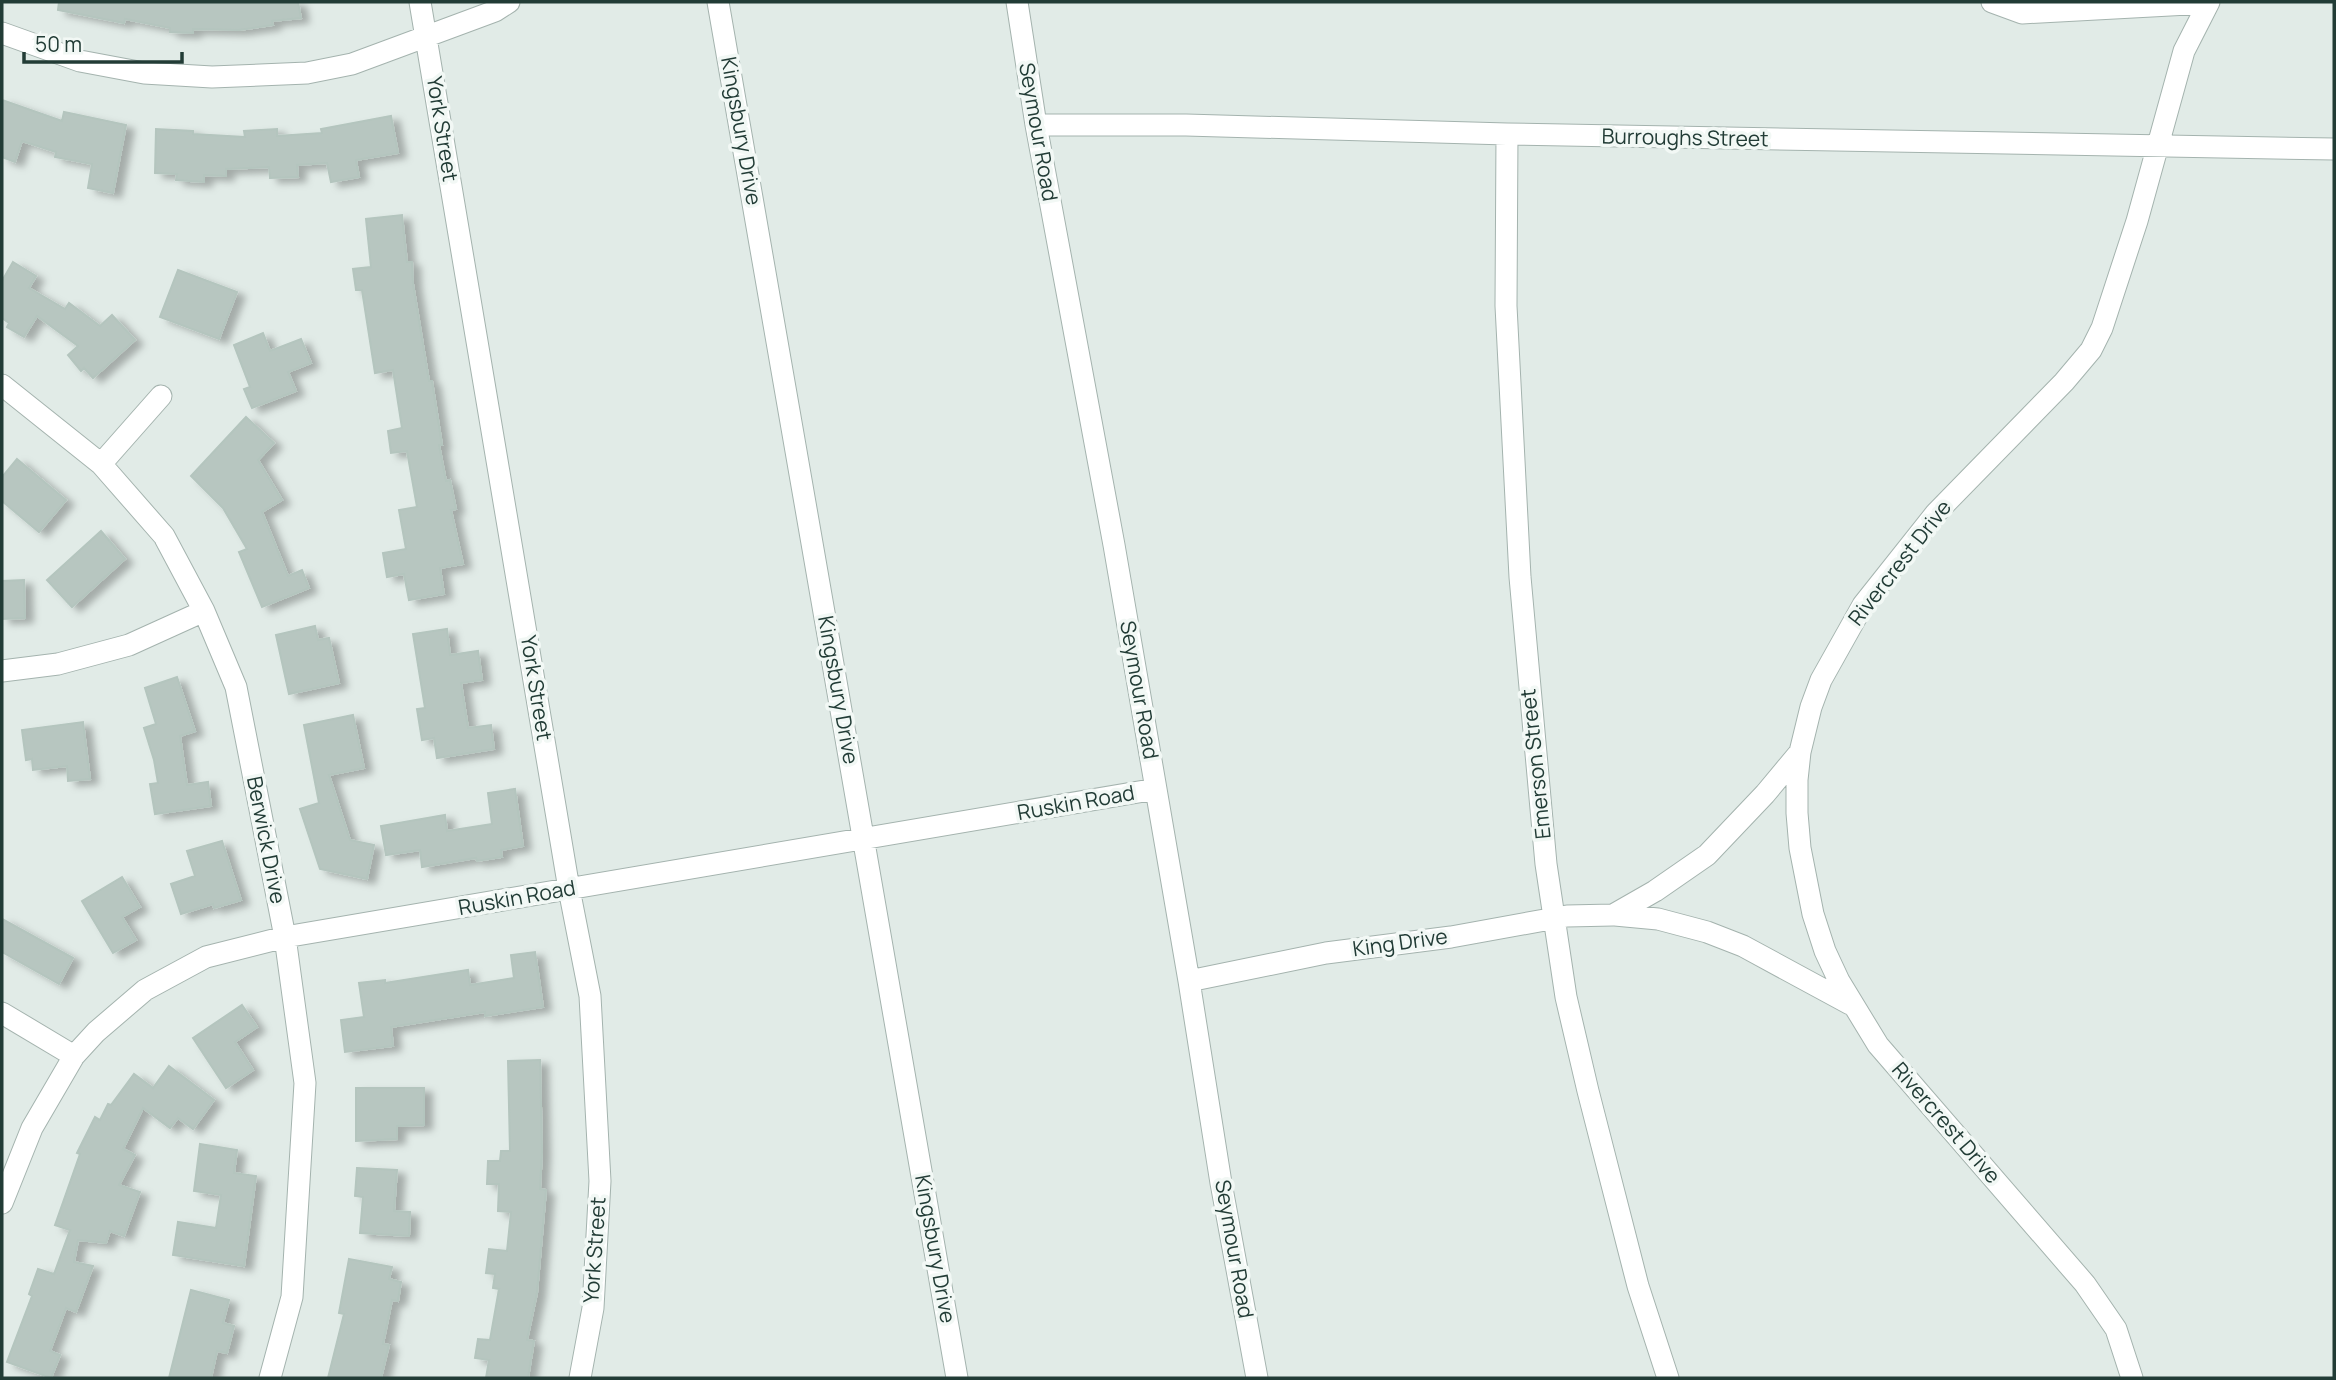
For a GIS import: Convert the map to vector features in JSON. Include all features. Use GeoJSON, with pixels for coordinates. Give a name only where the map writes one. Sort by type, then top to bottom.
{"type":"FeatureCollection","features":[{"type":"Feature","properties":{"kind":"street","name":"York Street"},"geometry":{"type":"LineString","coordinates":[[419,2],[427,35],[569,889],[590,996],[600,1181],[593,1308],[580,1378]]}},
{"type":"Feature","properties":{"kind":"street"},"geometry":{"type":"LineString","coordinates":[[2,33],[80,61],[144,73],[212,76],[307,73],[352,64],[495,10],[509,2]]}},
{"type":"Feature","properties":{"kind":"street","name":"Kingsbury Drive"},"geometry":{"type":"LineString","coordinates":[[718,2],[957,1378]]}},
{"type":"Feature","properties":{"kind":"street","name":"Seymour Road"},"geometry":{"type":"LineString","coordinates":[[1017,2],[1036,125],[1114,545],[1221,1183],[1257,1378]]}},
{"type":"Feature","properties":{"kind":"street"},"geometry":{"type":"LineString","coordinates":[[1992,2],[2022,13],[2207,2]]}},
{"type":"Feature","properties":{"kind":"street","name":"Rivercrest Drive"},"geometry":{"type":"LineString","coordinates":[[2132,1378],[2116,1329],[2085,1284],[1878,1045],[1839,982],[1813,914],[1800,848],[1797,813],[1800,752],[1821,680],[1863,605],[1936,513],[2064,382],[2091,350],[2112,299],[2184,51],[2207,2]]}},
{"type":"Feature","properties":{"kind":"street","name":"Burroughs Street"},"geometry":{"type":"LineString","coordinates":[[1036,125],[1186,125],[1507,134],[2334,149]]}},
{"type":"Feature","properties":{"kind":"street","name":"Emerson Street"},"geometry":{"type":"LineString","coordinates":[[1507,134],[1506,306],[1520,578],[1546,864],[1566,997],[1588,1091],[1638,1286],[1668,1378]]}},
{"type":"Feature","properties":{"kind":"street","name":"Berwick Drive"},"geometry":{"type":"LineString","coordinates":[[2,385],[101,464],[164,536],[204,611],[236,687],[285,937],[305,1083],[292,1297],[270,1378]]}},
{"type":"Feature","properties":{"kind":"street"},"geometry":{"type":"LineString","coordinates":[[101,464],[161,396]]}},
{"type":"Feature","properties":{"kind":"street"},"geometry":{"type":"LineString","coordinates":[[2,671],[58,664],[130,645],[204,611]]}},
{"type":"Feature","properties":{"kind":"street","name":"King Drive"},"geometry":{"type":"LineString","coordinates":[[1613,915],[1656,891],[1707,855],[1748,813],[1800,752]]}},
{"type":"Feature","properties":{"kind":"street","name":"Ruskin Road"},"geometry":{"type":"LineString","coordinates":[[2,1203],[32,1128],[74,1056],[96,1032],[145,990],[206,957],[285,937],[1156,789]]}},
{"type":"Feature","properties":{"kind":"street","name":"King Drive"},"geometry":{"type":"LineString","coordinates":[[1189,981],[1326,953],[1451,937],[1554,918],[1613,915],[1658,919],[1707,932],[1743,946],[1852,1005]]}},
{"type":"Feature","properties":{"kind":"street"},"geometry":{"type":"LineString","coordinates":[[2,1013],[74,1056]]}},
{"type":"Feature","properties":{"kind":"building"},"geometry":{"type":"Polygon","coordinates":[[[59,2],[298,2],[301,18],[272,21],[273,25],[239,30],[193,29],[193,33],[170,32],[170,28],[125,19],[124,23],[58,10],[59,2]]]}},
{"type":"Feature","properties":{"kind":"building"},"geometry":{"type":"Polygon","coordinates":[[[2,100],[62,121],[64,112],[126,125],[113,193],[88,188],[92,164],[55,157],[56,152],[22,141],[15,162],[2,157],[2,100]]]}},
{"type":"Feature","properties":{"kind":"building"},"geometry":{"type":"Polygon","coordinates":[[[391,116],[398,153],[356,160],[359,177],[331,182],[327,163],[297,165],[298,177],[270,178],[269,167],[226,169],[226,176],[204,175],[204,182],[176,180],[177,174],[155,173],[156,129],[245,137],[244,131],[277,129],[277,136],[322,133],[321,129],[391,116]]]}},
{"type":"Feature","properties":{"kind":"building"},"geometry":{"type":"Polygon","coordinates":[[[402,215],[407,262],[412,262],[413,284],[442,445],[439,445],[446,481],[450,480],[456,509],[451,510],[463,564],[440,568],[444,594],[409,600],[404,574],[387,577],[383,553],[406,549],[399,510],[417,507],[407,451],[391,453],[388,431],[402,428],[393,370],[375,373],[362,290],[356,290],[353,269],[371,267],[366,219],[402,215]]]}},
{"type":"Feature","properties":{"kind":"building"},"geometry":{"type":"Polygon","coordinates":[[[13,262],[36,276],[29,288],[65,309],[69,303],[100,326],[112,315],[135,340],[93,378],[84,368],[81,371],[68,355],[78,346],[37,316],[24,337],[7,327],[9,323],[2,318],[2,281],[13,262]]]}},
{"type":"Feature","properties":{"kind":"building"},"geometry":{"type":"Polygon","coordinates":[[[178,270],[237,292],[219,339],[160,317],[178,270]]]}},
{"type":"Feature","properties":{"kind":"building"},"geometry":{"type":"Polygon","coordinates":[[[263,333],[270,351],[301,339],[311,363],[288,372],[296,391],[252,408],[244,389],[250,387],[234,345],[263,333]]]}},
{"type":"Feature","properties":{"kind":"building"},"geometry":{"type":"Polygon","coordinates":[[[246,417],[274,443],[258,460],[282,500],[262,512],[288,576],[302,570],[309,588],[262,607],[239,552],[247,549],[223,508],[191,476],[246,417]]]}},
{"type":"Feature","properties":{"kind":"building"},"geometry":{"type":"Polygon","coordinates":[[[17,459],[66,500],[39,532],[2,501],[2,477],[17,459]]]}},
{"type":"Feature","properties":{"kind":"building"},"geometry":{"type":"Polygon","coordinates":[[[101,531],[125,559],[72,607],[47,580],[101,531]]]}},
{"type":"Feature","properties":{"kind":"building"},"geometry":{"type":"Polygon","coordinates":[[[24,580],[25,618],[2,619],[2,581],[24,580]]]}},
{"type":"Feature","properties":{"kind":"building"},"geometry":{"type":"Polygon","coordinates":[[[315,626],[318,640],[329,638],[339,683],[289,694],[276,635],[315,626]]]}},
{"type":"Feature","properties":{"kind":"building"},"geometry":{"type":"Polygon","coordinates":[[[447,629],[450,655],[478,651],[482,680],[461,683],[468,728],[491,725],[494,749],[437,758],[434,738],[422,740],[417,709],[425,708],[413,634],[447,629]]]}},
{"type":"Feature","properties":{"kind":"building"},"geometry":{"type":"Polygon","coordinates":[[[177,677],[195,731],[180,736],[187,785],[208,782],[211,806],[155,814],[150,784],[158,783],[144,728],[156,724],[145,688],[177,677]]]}},
{"type":"Feature","properties":{"kind":"building"},"geometry":{"type":"Polygon","coordinates":[[[353,715],[364,768],[329,775],[350,840],[374,845],[367,879],[320,869],[300,809],[319,803],[304,725],[353,715]]]}},
{"type":"Feature","properties":{"kind":"building"},"geometry":{"type":"Polygon","coordinates":[[[83,722],[90,779],[68,781],[67,766],[33,770],[32,759],[26,760],[22,730],[83,722]]]}},
{"type":"Feature","properties":{"kind":"building"},"geometry":{"type":"Polygon","coordinates":[[[515,789],[523,846],[501,850],[502,857],[477,861],[476,858],[422,867],[420,850],[386,855],[381,826],[445,815],[447,831],[492,824],[488,793],[515,789]]]}},
{"type":"Feature","properties":{"kind":"building"},"geometry":{"type":"Polygon","coordinates":[[[222,841],[241,900],[214,908],[213,904],[181,914],[171,884],[195,876],[187,851],[222,841]]]}},
{"type":"Feature","properties":{"kind":"building"},"geometry":{"type":"Polygon","coordinates":[[[122,877],[140,907],[122,917],[136,940],[113,953],[82,901],[122,877]]]}},
{"type":"Feature","properties":{"kind":"building"},"geometry":{"type":"Polygon","coordinates":[[[2,919],[73,958],[59,984],[2,952],[2,919]]]}},
{"type":"Feature","properties":{"kind":"building"},"geometry":{"type":"Polygon","coordinates":[[[535,952],[543,1007],[485,1016],[485,1012],[391,1027],[393,1046],[345,1052],[341,1020],[364,1017],[359,983],[385,980],[385,983],[468,970],[470,985],[514,978],[511,955],[535,952]]]}},
{"type":"Feature","properties":{"kind":"building"},"geometry":{"type":"Polygon","coordinates":[[[242,1005],[257,1027],[235,1042],[253,1070],[226,1088],[193,1038],[242,1005]]]}},
{"type":"Feature","properties":{"kind":"building"},"geometry":{"type":"Polygon","coordinates":[[[540,1060],[540,1189],[546,1190],[537,1293],[527,1340],[534,1341],[528,1378],[486,1378],[489,1360],[475,1358],[478,1339],[490,1340],[499,1289],[493,1288],[495,1274],[486,1273],[489,1249],[507,1251],[511,1212],[498,1211],[499,1184],[487,1184],[488,1161],[500,1161],[501,1151],[510,1151],[508,1061],[540,1060]]]}},
{"type":"Feature","properties":{"kind":"building"},"geometry":{"type":"Polygon","coordinates":[[[169,1066],[214,1100],[193,1129],[178,1118],[170,1128],[143,1108],[123,1149],[135,1155],[119,1185],[140,1192],[124,1236],[110,1231],[106,1243],[78,1240],[74,1262],[93,1266],[76,1312],[66,1308],[50,1351],[60,1355],[51,1378],[7,1362],[32,1296],[29,1294],[38,1269],[54,1274],[70,1230],[55,1225],[80,1154],[77,1153],[95,1117],[100,1120],[108,1104],[111,1105],[134,1074],[153,1088],[169,1066]]]}},
{"type":"Feature","properties":{"kind":"building"},"geometry":{"type":"Polygon","coordinates":[[[356,1088],[424,1088],[424,1125],[397,1126],[397,1139],[356,1141],[356,1088]]]}},
{"type":"Feature","properties":{"kind":"building"},"geometry":{"type":"Polygon","coordinates":[[[200,1144],[237,1150],[234,1173],[256,1176],[244,1266],[173,1255],[178,1222],[216,1228],[221,1195],[194,1191],[200,1144]]]}},
{"type":"Feature","properties":{"kind":"building"},"geometry":{"type":"Polygon","coordinates":[[[357,1168],[397,1170],[394,1211],[410,1212],[409,1236],[360,1233],[363,1197],[355,1196],[357,1168]]]}},
{"type":"Feature","properties":{"kind":"building"},"geometry":{"type":"Polygon","coordinates":[[[349,1259],[392,1267],[389,1279],[401,1282],[398,1301],[392,1300],[383,1344],[389,1345],[381,1378],[328,1378],[344,1314],[339,1313],[349,1259]]]}},
{"type":"Feature","properties":{"kind":"building"},"geometry":{"type":"Polygon","coordinates":[[[191,1290],[229,1300],[223,1323],[234,1326],[227,1353],[217,1351],[211,1378],[169,1378],[191,1290]]]}}]}
